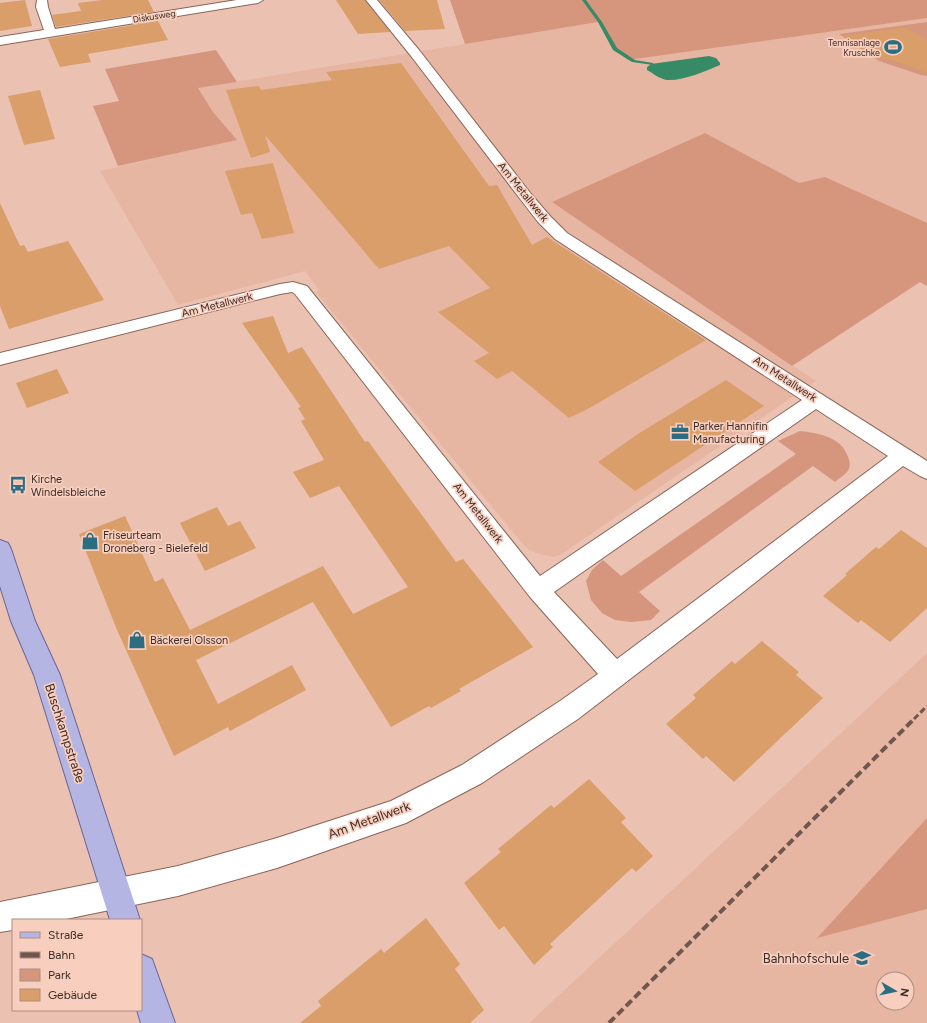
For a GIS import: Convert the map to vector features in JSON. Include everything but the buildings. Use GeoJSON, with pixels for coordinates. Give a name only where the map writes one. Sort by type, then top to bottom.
{"type":"FeatureCollection","features":[{"type":"Feature","properties":{"kind":"main road","name":"Buschkampstraße"},"geometry":{"type":"LineString","coordinates":[[0,549],[23,621],[47,675],[121,906]]}},
{"type":"Feature","properties":{"kind":"main road"},"geometry":{"type":"LineString","coordinates":[[142,973],[158,1023]]}},
{"type":"Feature","properties":{"kind":"street"},"geometry":{"type":"LineString","coordinates":[[42,0],[42,7],[51,33]]}},
{"type":"Feature","properties":{"kind":"street","name":"Diskusweg"},"geometry":{"type":"LineString","coordinates":[[0,41],[258,0]]}},
{"type":"Feature","properties":{"kind":"street","name":"Am Metallwerk"},"geometry":{"type":"LineString","coordinates":[[0,917],[121,906],[178,881],[270,855],[396,813],[472,774],[569,710],[730,589],[902,456],[561,236],[544,219],[526,197],[415,53],[371,0]]}},
{"type":"Feature","properties":{"kind":"street","name":"Am Metallwerk"},"geometry":{"type":"LineString","coordinates":[[0,359],[280,289],[293,287],[302,290],[538,590],[615,675]]}},
{"type":"Feature","properties":{"kind":"street"},"geometry":{"type":"LineString","coordinates":[[538,590],[816,400]]}},
{"type":"Feature","properties":{"kind":"street"},"geometry":{"type":"LineString","coordinates":[[902,456],[927,471]]}},
{"type":"Feature","properties":{"kind":"shaded area"},"geometry":{"type":"Polygon","coordinates":[[[927,18],[927,286],[920,282],[792,365],[816,381],[560,555],[554,557],[529,550],[521,542],[316,292],[319,290],[305,271],[178,305],[100,171],[236,140],[213,112],[198,88],[598,22],[613,49],[629,60],[927,18]]]}},
{"type":"Feature","properties":{"kind":"shaded area"},"geometry":{"type":"Polygon","coordinates":[[[709,56],[716,58],[720,65],[680,79],[667,80],[647,70],[647,67],[651,64],[709,56]]]}},
{"type":"Feature","properties":{"kind":"shaded area"},"geometry":{"type":"Polygon","coordinates":[[[927,653],[927,818],[818,937],[927,909],[927,1023],[529,1023],[927,653]]]}},
{"type":"Feature","properties":{"kind":"green space"},"geometry":{"type":"Polygon","coordinates":[[[450,0],[927,0],[927,18],[628,60],[613,49],[598,22],[465,44],[450,0]]]}},
{"type":"Feature","properties":{"kind":"green space","name":"Tennisanlage Kruschke"},"geometry":{"type":"Polygon","coordinates":[[[927,22],[927,76],[879,61],[839,34],[927,22]]]}},
{"type":"Feature","properties":{"kind":"green space"},"geometry":{"type":"Polygon","coordinates":[[[216,50],[237,82],[198,88],[213,112],[237,140],[118,166],[93,106],[119,101],[105,69],[216,50]]]}},
{"type":"Feature","properties":{"kind":"green space"},"geometry":{"type":"Polygon","coordinates":[[[705,133],[799,183],[825,177],[927,223],[927,286],[920,282],[792,366],[552,202],[705,133]]]}},
{"type":"Feature","properties":{"kind":"green space"},"geometry":{"type":"Polygon","coordinates":[[[800,431],[828,437],[840,445],[845,450],[849,461],[850,466],[847,472],[835,482],[813,466],[639,592],[660,611],[651,620],[631,622],[615,620],[602,613],[591,600],[586,581],[592,570],[603,560],[621,576],[796,454],[778,441],[800,431]]]}},
{"type":"Feature","properties":{"kind":"green space"},"geometry":{"type":"Polygon","coordinates":[[[927,818],[927,909],[817,938],[927,818]]]}},
{"type":"Feature","properties":{"kind":"waterway"},"geometry":{"type":"LineString","coordinates":[[584,0],[600,22],[615,49],[634,61],[651,64]]}},
{"type":"Feature","properties":{"kind":"railway"},"geometry":{"type":"LineString","coordinates":[[915,718],[927,706]]}},
{"type":"Feature","properties":{"kind":"railway"},"geometry":{"type":"LineString","coordinates":[[609,1023],[915,718]]}},
{"type":"Feature","properties":{"kind":"place","name":"Tennisanlage Kruschke"},"geometry":{"type":"Point","coordinates":[893,47]}},
{"type":"Feature","properties":{"kind":"place","name":"Parker Hannifin Manufacturing"},"geometry":{"type":"Point","coordinates":[680,432]}},
{"type":"Feature","properties":{"kind":"place","name":"Kirche Windelsbleiche"},"geometry":{"type":"Point","coordinates":[18,485]}},
{"type":"Feature","properties":{"kind":"place","name":"Friseurteam Droneberg - Bielefeld"},"geometry":{"type":"Point","coordinates":[90,541]}},
{"type":"Feature","properties":{"kind":"place","name":"Bäckerei Olsson"},"geometry":{"type":"Point","coordinates":[137,640]}},
{"type":"Feature","properties":{"kind":"place","name":"Bahnhofschule"},"geometry":{"type":"Point","coordinates":[862,958]}}]}
